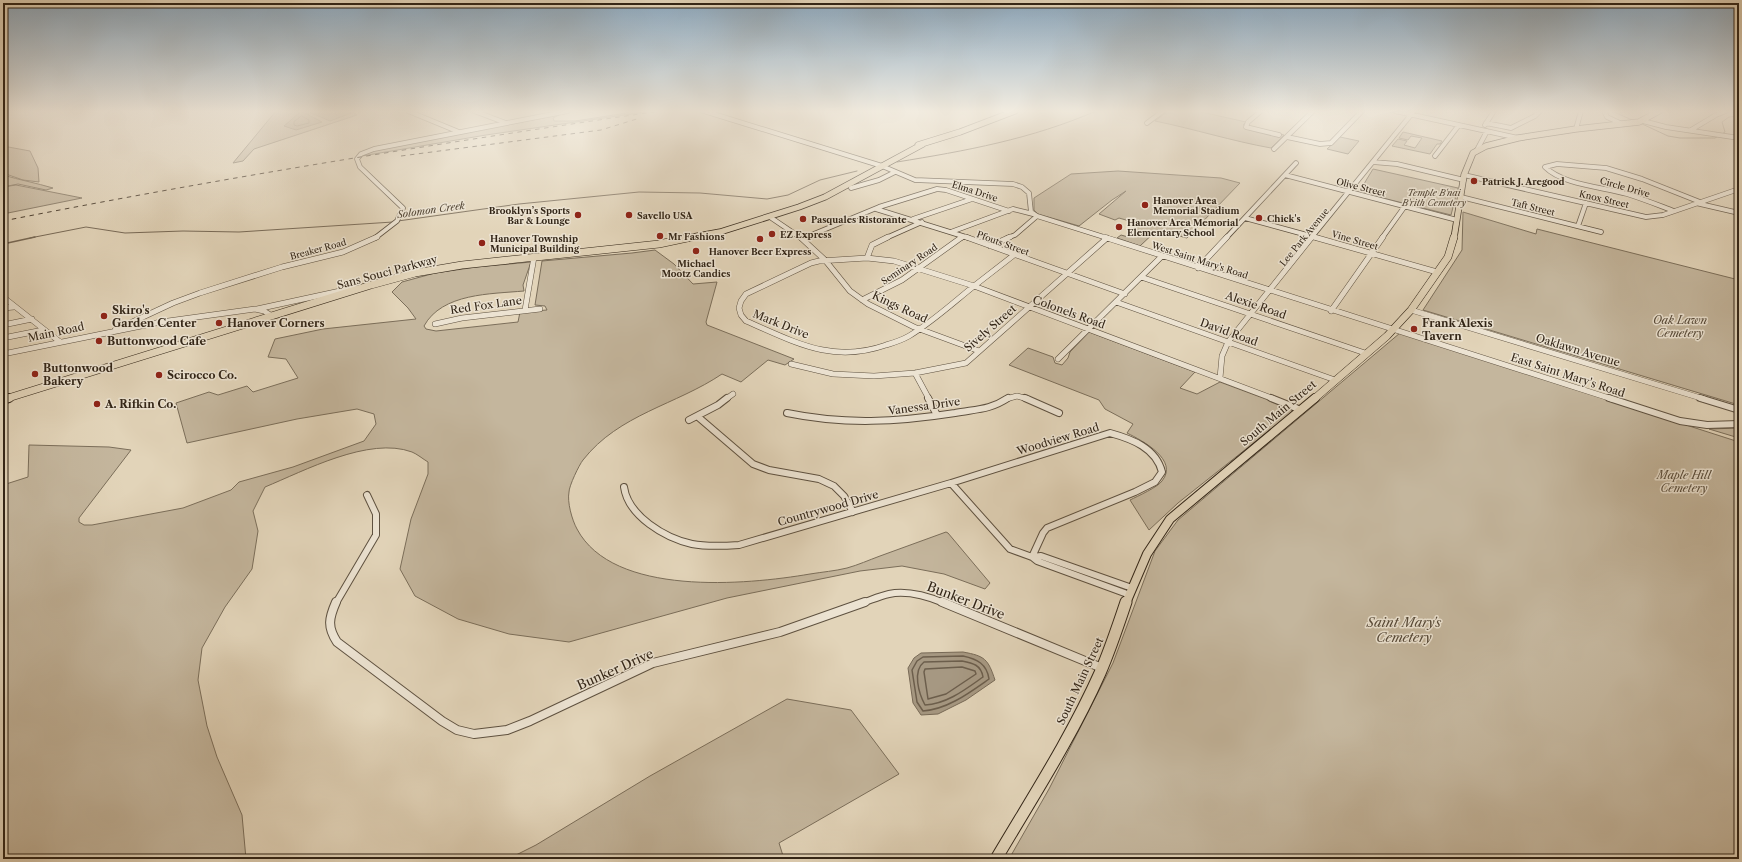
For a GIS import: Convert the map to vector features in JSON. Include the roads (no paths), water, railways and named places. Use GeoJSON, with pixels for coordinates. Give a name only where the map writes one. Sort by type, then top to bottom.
{"type":"FeatureCollection","features":[{"type":"Feature","properties":{"kind":"main road","name":"Sans Souci Parkway"},"geometry":{"type":"LineString","coordinates":[[3,400],[371,285],[439,268],[637,247],[681,241],[720,232],[825,197],[879,166],[909,151]]}},
{"type":"Feature","properties":{"kind":"main road","name":"South Main Street"},"geometry":{"type":"LineString","coordinates":[[996,859],[1060,750],[1083,707],[1102,668],[1149,548],[1170,519],[1301,410],[1393,330],[1411,310],[1448,257],[1453,245],[1464,177],[1469,161],[1476,151]]}},
{"type":"Feature","properties":{"kind":"street","name":"Breaker Road"},"geometry":{"type":"LineString","coordinates":[[115,330],[174,303],[289,265],[354,247],[377,237],[398,219],[402,214],[403,208],[358,163],[358,157],[370,151]]}},
{"type":"Feature","properties":{"kind":"street"},"geometry":{"type":"LineString","coordinates":[[832,151],[920,181],[1013,184],[1022,187],[1029,193],[1029,208],[1035,215],[1015,234],[990,246]]}},
{"type":"Feature","properties":{"kind":"street","name":"Lee Park Avenue"},"geometry":{"type":"LineString","coordinates":[[1220,378],[1222,356],[1228,342],[1382,151]]}},
{"type":"Feature","properties":{"kind":"street"},"geometry":{"type":"LineString","coordinates":[[1435,156],[1440,151]]}},
{"type":"Feature","properties":{"kind":"street","name":"Knox Street"},"geometry":{"type":"LineString","coordinates":[[1373,162],[1397,164],[1464,177],[1646,217],[1658,216],[1739,189]]}},
{"type":"Feature","properties":{"kind":"street"},"geometry":{"type":"LineString","coordinates":[[1198,268],[1296,163]]}},
{"type":"Feature","properties":{"kind":"street","name":"Circle Drive"},"geometry":{"type":"LineString","coordinates":[[1674,211],[1625,193],[1560,177],[1548,172],[1545,167],[1560,165],[1592,166],[1612,170],[1634,176],[1698,203]]}},
{"type":"Feature","properties":{"kind":"street"},"geometry":{"type":"LineString","coordinates":[[851,188],[879,180],[895,172]]}},
{"type":"Feature","properties":{"kind":"street","name":"Olive Street"},"geometry":{"type":"LineString","coordinates":[[1285,176],[1457,220]]}},
{"type":"Feature","properties":{"kind":"street","name":"Elma Drive"},"geometry":{"type":"LineString","coordinates":[[876,210],[937,189],[946,190],[1011,210],[1035,215]]}},
{"type":"Feature","properties":{"kind":"street"},"geometry":{"type":"LineString","coordinates":[[1729,192],[1739,194]]}},
{"type":"Feature","properties":{"kind":"street","name":"Taft Street"},"geometry":{"type":"LineString","coordinates":[[1461,197],[1601,232]]}},
{"type":"Feature","properties":{"kind":"street"},"geometry":{"type":"LineString","coordinates":[[913,219],[972,199]]}},
{"type":"Feature","properties":{"kind":"street"},"geometry":{"type":"LineString","coordinates":[[1578,226],[1586,203]]}},
{"type":"Feature","properties":{"kind":"street"},"geometry":{"type":"LineString","coordinates":[[1698,203],[1739,213]]}},
{"type":"Feature","properties":{"kind":"street"},"geometry":{"type":"LineString","coordinates":[[1330,311],[1405,206]]}},
{"type":"Feature","properties":{"kind":"street"},"geometry":{"type":"LineString","coordinates":[[803,239],[876,210]]}},
{"type":"Feature","properties":{"kind":"street","name":"Pfouts Street"},"geometry":{"type":"LineString","coordinates":[[876,210],[922,222],[1125,294]]}},
{"type":"Feature","properties":{"kind":"street"},"geometry":{"type":"LineString","coordinates":[[951,232],[1011,210]]}},
{"type":"Feature","properties":{"kind":"street","name":"West Saint Mary's Road"},"geometry":{"type":"LineString","coordinates":[[1035,215],[1393,330]]}},
{"type":"Feature","properties":{"kind":"street","name":"Kings Road"},"geometry":{"type":"LineString","coordinates":[[770,216],[803,239],[825,260],[847,289],[868,305],[894,318],[979,351]]}},
{"type":"Feature","properties":{"kind":"street","name":"Vine Street"},"geometry":{"type":"LineString","coordinates":[[1245,218],[1437,272]]}},
{"type":"Feature","properties":{"kind":"street"},"geometry":{"type":"LineString","coordinates":[[867,258],[872,245],[922,222]]}},
{"type":"Feature","properties":{"kind":"street","name":"Seminary Road"},"geometry":{"type":"LineString","coordinates":[[862,300],[883,292],[963,237]]}},
{"type":"Feature","properties":{"kind":"street","name":"Sively Street"},"geometry":{"type":"LineString","coordinates":[[791,364],[819,371],[845,375],[888,376],[915,373],[966,363],[1107,238]]}},
{"type":"Feature","properties":{"kind":"street"},"geometry":{"type":"LineString","coordinates":[[920,328],[1014,255]]}},
{"type":"Feature","properties":{"kind":"street"},"geometry":{"type":"LineString","coordinates":[[1058,360],[1162,256]]}},
{"type":"Feature","properties":{"kind":"street"},"geometry":{"type":"LineString","coordinates":[[525,310],[534,257]]}},
{"type":"Feature","properties":{"kind":"street","name":"Colonels Road"},"geometry":{"type":"LineString","coordinates":[[825,260],[867,258],[894,261],[920,268],[974,286],[1029,308],[1220,378],[1301,410]]}},
{"type":"Feature","properties":{"kind":"street","name":"Mark Drive"},"geometry":{"type":"LineString","coordinates":[[825,260],[811,263],[746,294],[740,301],[740,313],[742,318],[746,321],[818,350],[844,354],[856,353],[908,337],[920,328]]}},
{"type":"Feature","properties":{"kind":"street","name":"Alexie Road"},"geometry":{"type":"LineString","coordinates":[[1141,277],[1365,353]]}},
{"type":"Feature","properties":{"kind":"street","name":"Main Road"},"geometry":{"type":"LineString","coordinates":[[3,354],[115,330],[255,309],[340,290],[371,285]]}},
{"type":"Feature","properties":{"kind":"street"},"geometry":{"type":"LineString","coordinates":[[3,297],[60,342]]}},
{"type":"Feature","properties":{"kind":"street","name":"David Road"},"geometry":{"type":"LineString","coordinates":[[1116,302],[1335,380]]}},
{"type":"Feature","properties":{"kind":"street"},"geometry":{"type":"LineString","coordinates":[[3,308],[14,306]]}},
{"type":"Feature","properties":{"kind":"street"},"geometry":{"type":"LineString","coordinates":[[255,309],[264,311],[272,316]]}},
{"type":"Feature","properties":{"kind":"street","name":"Red Fox Lane"},"geometry":{"type":"LineString","coordinates":[[436,324],[452,319],[540,309]]}},
{"type":"Feature","properties":{"kind":"street","name":"Oaklawn Avenue"},"geometry":{"type":"LineString","coordinates":[[1411,310],[1739,410]]}},
{"type":"Feature","properties":{"kind":"street"},"geometry":{"type":"LineString","coordinates":[[142,318],[139,322],[144,325]]}},
{"type":"Feature","properties":{"kind":"street"},"geometry":{"type":"LineString","coordinates":[[3,325],[32,319]]}},
{"type":"Feature","properties":{"kind":"street"},"geometry":{"type":"LineString","coordinates":[[3,338],[43,330]]}},
{"type":"Feature","properties":{"kind":"street","name":"East Saint Mary's Road"},"geometry":{"type":"LineString","coordinates":[[1393,330],[1680,421],[1707,425],[1739,424]]}},
{"type":"Feature","properties":{"kind":"street"},"geometry":{"type":"LineString","coordinates":[[915,373],[937,416]]}},
{"type":"Feature","properties":{"kind":"street"},"geometry":{"type":"LineString","coordinates":[[689,420],[733,394]]}},
{"type":"Feature","properties":{"kind":"street","name":"Vanessa Drive"},"geometry":{"type":"LineString","coordinates":[[787,413],[846,422],[875,423],[905,421],[994,406],[1008,397],[1016,396],[1059,413]]}},
{"type":"Feature","properties":{"kind":"street"},"geometry":{"type":"LineString","coordinates":[[697,416],[753,464],[769,470],[819,479],[834,486],[844,496],[852,512]]}},
{"type":"Feature","properties":{"kind":"street","name":"Woodview Road"},"geometry":{"type":"LineString","coordinates":[[951,483],[1110,433],[1131,439],[1158,460],[1162,472],[1155,482],[1135,492],[1047,528],[1042,533],[1032,557]]}},
{"type":"Feature","properties":{"kind":"street"},"geometry":{"type":"LineString","coordinates":[[951,483],[1010,549],[1032,557],[1037,561],[1131,592]]}},
{"type":"Feature","properties":{"kind":"street","name":"Countrywood Drive"},"geometry":{"type":"LineString","coordinates":[[624,487],[626,501],[635,513],[672,536],[692,544],[739,545],[951,483]]}},
{"type":"Feature","properties":{"kind":"street","name":"Bunker Drive"},"geometry":{"type":"LineString","coordinates":[[367,495],[377,513],[378,522],[376,535],[336,604],[329,621],[330,631],[337,642],[442,721],[458,730],[474,734],[492,734],[530,721],[653,663],[780,632],[830,616],[878,596],[898,593],[910,593],[931,598],[1102,668]]}},
{"type":"Feature","properties":{"kind":"water"},"geometry":{"type":"Polygon","coordinates":[[[963,652],[976,655],[985,660],[990,667],[995,680],[966,700],[938,714],[921,715],[913,703],[908,668],[914,658],[921,653],[963,652]]]}},
{"type":"Feature","properties":{"kind":"waterway","name":"Solomon Creek"},"geometry":{"type":"LineString","coordinates":[[897,162],[957,151]]}},
{"type":"Feature","properties":{"kind":"waterway","name":"Solomon Creek"},"geometry":{"type":"LineString","coordinates":[[398,221],[519,204],[639,192],[700,193],[767,199],[788,195],[820,180],[857,171]]}},
{"type":"Feature","properties":{"kind":"waterway","name":"Solomon Creek"},"geometry":{"type":"LineString","coordinates":[[34,237],[86,227],[125,233],[183,231],[239,232],[393,222]]}},
{"type":"Feature","properties":{"kind":"waterway","name":"Solomon Creek"},"geometry":{"type":"LineString","coordinates":[[3,244],[34,237]]}},
{"type":"Feature","properties":{"kind":"waterway","name":"Solomon Creek"},"geometry":{"type":"LineString","coordinates":[[30,238],[34,237]]}},
{"type":"Feature","properties":{"kind":"railway"},"geometry":{"type":"LineString","coordinates":[[3,221],[167,190],[399,151]]}},
{"type":"Feature","properties":{"kind":"railway"},"geometry":{"type":"LineString","coordinates":[[401,156],[438,151]]}},
{"type":"Feature","properties":{"kind":"place","name":"Patrick J. Aregood"},"geometry":{"type":"Point","coordinates":[1474,181]}},
{"type":"Feature","properties":{"kind":"place","name":"Hanover Area Memorial Stadium"},"geometry":{"type":"Point","coordinates":[1145,205]}},
{"type":"Feature","properties":{"kind":"place","name":"Brooklyn’s Sports Bar & Lounge"},"geometry":{"type":"Point","coordinates":[578,215]}},
{"type":"Feature","properties":{"kind":"place","name":"Savello USA"},"geometry":{"type":"Point","coordinates":[629,215]}},
{"type":"Feature","properties":{"kind":"place","name":"Chick's"},"geometry":{"type":"Point","coordinates":[1259,218]}},
{"type":"Feature","properties":{"kind":"place","name":"Pasquales Ristorante"},"geometry":{"type":"Point","coordinates":[803,219]}},
{"type":"Feature","properties":{"kind":"place","name":"Hanover Area Memorial Elementary School"},"geometry":{"type":"Point","coordinates":[1119,227]}},
{"type":"Feature","properties":{"kind":"place","name":"EZ Express"},"geometry":{"type":"Point","coordinates":[772,234]}},
{"type":"Feature","properties":{"kind":"place","name":"Mr Fashions"},"geometry":{"type":"Point","coordinates":[660,236]}},
{"type":"Feature","properties":{"kind":"place","name":"Hanover Beer Express"},"geometry":{"type":"Point","coordinates":[760,239]}},
{"type":"Feature","properties":{"kind":"place","name":"Hanover Township Municipal Building"},"geometry":{"type":"Point","coordinates":[482,243]}},
{"type":"Feature","properties":{"kind":"place","name":"Michael Mootz Candies"},"geometry":{"type":"Point","coordinates":[696,251]}},
{"type":"Feature","properties":{"kind":"place","name":"Skiro's Garden Center"},"geometry":{"type":"Point","coordinates":[104,316]}},
{"type":"Feature","properties":{"kind":"place","name":"Hanover Corners"},"geometry":{"type":"Point","coordinates":[219,323]}},
{"type":"Feature","properties":{"kind":"place","name":"Frank Alexis Tavern"},"geometry":{"type":"Point","coordinates":[1414,329]}},
{"type":"Feature","properties":{"kind":"place","name":"Buttonwood Cafe"},"geometry":{"type":"Point","coordinates":[99,341]}},
{"type":"Feature","properties":{"kind":"place","name":"Buttonwood Bakery"},"geometry":{"type":"Point","coordinates":[35,374]}},
{"type":"Feature","properties":{"kind":"place","name":"Scirocco Co."},"geometry":{"type":"Point","coordinates":[159,375]}},
{"type":"Feature","properties":{"kind":"place","name":"A. Rifkin Co."},"geometry":{"type":"Point","coordinates":[97,404]}},
{"type":"Feature","properties":{"kind":"park label","name":"Temple B'nai B'rith Cemetery"},"geometry":{"type":"Point","coordinates":[1434,198]}},
{"type":"Feature","properties":{"kind":"park label","name":"Oak Lawn Cemetery"},"geometry":{"type":"Point","coordinates":[1680,326]}},
{"type":"Feature","properties":{"kind":"park label","name":"Maple Hill Cemetery"},"geometry":{"type":"Point","coordinates":[1684,481]}},
{"type":"Feature","properties":{"kind":"park label","name":"Saint Mary's Cemetery"},"geometry":{"type":"Point","coordinates":[1404,630]}}]}
